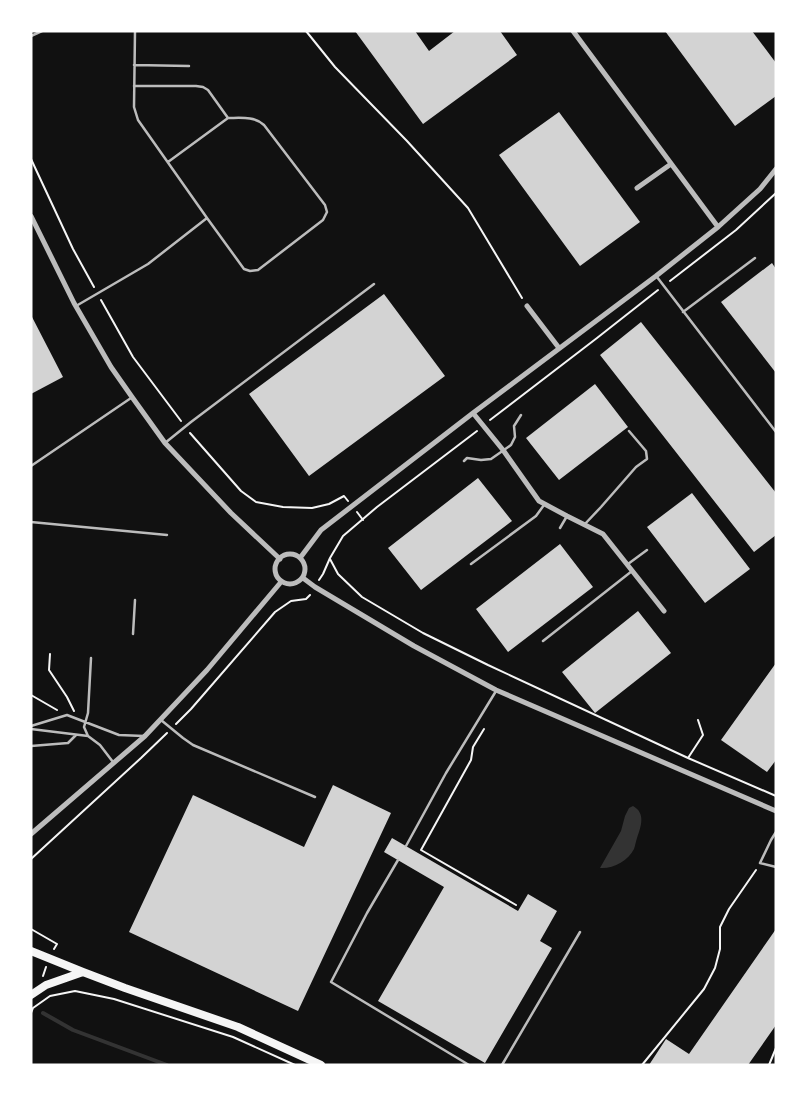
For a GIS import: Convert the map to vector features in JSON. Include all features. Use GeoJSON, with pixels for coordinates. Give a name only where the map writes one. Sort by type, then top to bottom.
{"type":"FeatureCollection","features":[{"type":"Feature","properties":{"kind":"main road"},"geometry":{"type":"LineString","coordinates":[[31,951],[83,972],[238,1027],[321,1065]]}},
{"type":"Feature","properties":{"kind":"main road"},"geometry":{"type":"LineString","coordinates":[[31,995],[46,985],[83,972]]}},
{"type":"Feature","properties":{"kind":"street"},"geometry":{"type":"LineString","coordinates":[[573,31],[718,227]]}},
{"type":"Feature","properties":{"kind":"street"},"geometry":{"type":"LineString","coordinates":[[637,188],[671,164]]}},
{"type":"Feature","properties":{"kind":"street"},"geometry":{"type":"LineString","coordinates":[[300,558],[321,530],[718,227],[760,190],[776,169]]}},
{"type":"Feature","properties":{"kind":"street"},"geometry":{"type":"LineString","coordinates":[[31,216],[76,306],[110,367],[165,442],[231,513],[280,558]]}},
{"type":"Feature","properties":{"kind":"street"},"geometry":{"type":"LineString","coordinates":[[527,306],[558,348]]}},
{"type":"Feature","properties":{"kind":"street"},"geometry":{"type":"LineString","coordinates":[[473,413],[503,450],[539,501],[603,534],[664,612]]}},
{"type":"Feature","properties":{"kind":"street"},"geometry":{"type":"LineString","coordinates":[[292,554],[300,558],[305,565],[303,578],[290,585],[281,582],[275,568],[280,558],[292,554]]}},
{"type":"Feature","properties":{"kind":"street"},"geometry":{"type":"LineString","coordinates":[[303,578],[414,646],[496,690],[776,812]]}},
{"type":"Feature","properties":{"kind":"street"},"geometry":{"type":"LineString","coordinates":[[31,834],[161,720],[207,670],[281,582]]}},
{"type":"Feature","properties":{"kind":"lane"},"geometry":{"type":"LineString","coordinates":[[31,36],[42,31]]}},
{"type":"Feature","properties":{"kind":"lane"},"geometry":{"type":"LineString","coordinates":[[134,31],[134,107],[138,120],[244,269],[250,271],[258,270],[323,220],[327,212],[325,205],[260,121],[255,119],[228,118],[168,162]]}},
{"type":"Feature","properties":{"kind":"lane"},"geometry":{"type":"LineString","coordinates":[[134,65],[189,66]]}},
{"type":"Feature","properties":{"kind":"lane"},"geometry":{"type":"LineString","coordinates":[[134,86],[203,87],[208,90],[228,118]]}},
{"type":"Feature","properties":{"kind":"lane"},"geometry":{"type":"LineString","coordinates":[[76,306],[148,264],[207,218]]}},
{"type":"Feature","properties":{"kind":"lane"},"geometry":{"type":"LineString","coordinates":[[683,312],[755,258]]}},
{"type":"Feature","properties":{"kind":"lane"},"geometry":{"type":"LineString","coordinates":[[656,276],[776,432]]}},
{"type":"Feature","properties":{"kind":"lane"},"geometry":{"type":"LineString","coordinates":[[165,442],[374,284]]}},
{"type":"Feature","properties":{"kind":"lane"},"geometry":{"type":"LineString","coordinates":[[31,466],[132,397]]}},
{"type":"Feature","properties":{"kind":"lane"},"geometry":{"type":"LineString","coordinates":[[464,461],[468,458],[491,459],[510,445],[515,437],[514,426],[521,415]]}},
{"type":"Feature","properties":{"kind":"lane"},"geometry":{"type":"LineString","coordinates":[[584,525],[636,467],[647,459],[646,451],[629,431]]}},
{"type":"Feature","properties":{"kind":"lane"},"geometry":{"type":"LineString","coordinates":[[471,564],[536,516],[545,504]]}},
{"type":"Feature","properties":{"kind":"lane"},"geometry":{"type":"LineString","coordinates":[[560,528],[567,516]]}},
{"type":"Feature","properties":{"kind":"lane"},"geometry":{"type":"LineString","coordinates":[[31,522],[167,535]]}},
{"type":"Feature","properties":{"kind":"lane"},"geometry":{"type":"LineString","coordinates":[[627,564],[647,550]]}},
{"type":"Feature","properties":{"kind":"lane"},"geometry":{"type":"LineString","coordinates":[[543,641],[632,571]]}},
{"type":"Feature","properties":{"kind":"lane"},"geometry":{"type":"LineString","coordinates":[[133,634],[135,600]]}},
{"type":"Feature","properties":{"kind":"lane"},"geometry":{"type":"LineString","coordinates":[[91,658],[88,713],[84,728],[88,736],[100,745],[114,762]]}},
{"type":"Feature","properties":{"kind":"lane"},"geometry":{"type":"LineString","coordinates":[[406,846],[446,773],[496,690]]}},
{"type":"Feature","properties":{"kind":"lane"},"geometry":{"type":"LineString","coordinates":[[31,728],[67,715],[119,735],[145,736]]}},
{"type":"Feature","properties":{"kind":"lane"},"geometry":{"type":"LineString","coordinates":[[161,720],[193,745],[315,798]]}},
{"type":"Feature","properties":{"kind":"lane"},"geometry":{"type":"LineString","coordinates":[[31,728],[88,736]]}},
{"type":"Feature","properties":{"kind":"lane"},"geometry":{"type":"LineString","coordinates":[[31,746],[68,743],[76,735]]}},
{"type":"Feature","properties":{"kind":"lane"},"geometry":{"type":"LineString","coordinates":[[776,832],[770,840],[760,863],[776,867]]}},
{"type":"Feature","properties":{"kind":"lane"},"geometry":{"type":"LineString","coordinates":[[398,860],[367,913],[331,982],[469,1065]]}},
{"type":"Feature","properties":{"kind":"lane"},"geometry":{"type":"LineString","coordinates":[[502,1065],[580,932]]}},
{"type":"Feature","properties":{"kind":"path"},"geometry":{"type":"LineString","coordinates":[[306,31],[335,67],[407,140],[468,208],[527,306]]}},
{"type":"Feature","properties":{"kind":"path"},"geometry":{"type":"LineString","coordinates":[[31,159],[73,250],[133,357],[194,439],[241,491],[256,502],[283,507],[312,508],[329,504],[344,496],[347,500]]}},
{"type":"Feature","properties":{"kind":"path"},"geometry":{"type":"LineString","coordinates":[[496,416],[736,230],[776,193]]}},
{"type":"Feature","properties":{"kind":"path"},"geometry":{"type":"LineString","coordinates":[[323,574],[343,536],[377,507],[466,440]]}},
{"type":"Feature","properties":{"kind":"path"},"geometry":{"type":"LineString","coordinates":[[357,512],[363,520]]}},
{"type":"Feature","properties":{"kind":"path"},"geometry":{"type":"LineString","coordinates":[[330,558],[338,574],[362,597],[423,633],[688,758],[776,796]]}},
{"type":"Feature","properties":{"kind":"path"},"geometry":{"type":"LineString","coordinates":[[181,718],[191,709],[275,612],[291,601],[306,599]]}},
{"type":"Feature","properties":{"kind":"path"},"geometry":{"type":"LineString","coordinates":[[50,654],[49,670],[75,713]]}},
{"type":"Feature","properties":{"kind":"path"},"geometry":{"type":"LineString","coordinates":[[31,695],[59,711]]}},
{"type":"Feature","properties":{"kind":"path"},"geometry":{"type":"LineString","coordinates":[[688,758],[703,735],[698,720]]}},
{"type":"Feature","properties":{"kind":"path"},"geometry":{"type":"LineString","coordinates":[[484,729],[473,747],[471,760],[421,850],[516,905]]}},
{"type":"Feature","properties":{"kind":"path"},"geometry":{"type":"LineString","coordinates":[[31,859],[164,736]]}},
{"type":"Feature","properties":{"kind":"path"},"geometry":{"type":"LineString","coordinates":[[642,1065],[704,989],[715,968],[720,949],[720,927],[729,909],[760,863]]}},
{"type":"Feature","properties":{"kind":"path"},"geometry":{"type":"LineString","coordinates":[[31,930],[57,944],[49,958],[43,975],[50,996]]}},
{"type":"Feature","properties":{"kind":"path"},"geometry":{"type":"LineString","coordinates":[[31,1013],[33,1008],[50,996],[75,991],[114,999],[234,1037],[295,1065]]}},
{"type":"Feature","properties":{"kind":"path"},"geometry":{"type":"LineString","coordinates":[[769,1065],[776,1048]]}},
{"type":"Feature","properties":{"kind":"shaded area"},"geometry":{"type":"Polygon","coordinates":[[[633,806],[640,812],[641,816],[640,829],[634,849],[620,863],[600,868],[621,831],[629,808],[633,806]]]}},
{"type":"Feature","properties":{"kind":"building"},"geometry":{"type":"Polygon","coordinates":[[[355,31],[415,31],[429,51],[455,31],[500,31],[517,55],[423,124],[355,31]]]}},
{"type":"Feature","properties":{"kind":"building"},"geometry":{"type":"Polygon","coordinates":[[[665,31],[752,31],[776,63],[776,96],[735,126],[665,31]]]}},
{"type":"Feature","properties":{"kind":"building"},"geometry":{"type":"Polygon","coordinates":[[[559,112],[640,222],[580,266],[499,155],[559,112]]]}},
{"type":"Feature","properties":{"kind":"building"},"geometry":{"type":"Polygon","coordinates":[[[772,263],[776,269],[776,373],[721,302],[772,263]]]}},
{"type":"Feature","properties":{"kind":"building"},"geometry":{"type":"Polygon","coordinates":[[[384,294],[445,376],[309,476],[249,394],[384,294]]]}},
{"type":"Feature","properties":{"kind":"building"},"geometry":{"type":"Polygon","coordinates":[[[31,315],[63,377],[31,394],[31,315]]]}},
{"type":"Feature","properties":{"kind":"building"},"geometry":{"type":"Polygon","coordinates":[[[641,322],[776,493],[776,535],[754,552],[600,355],[641,322]]]}},
{"type":"Feature","properties":{"kind":"building"},"geometry":{"type":"Polygon","coordinates":[[[595,384],[628,427],[559,480],[526,438],[595,384]]]}},
{"type":"Feature","properties":{"kind":"building"},"geometry":{"type":"Polygon","coordinates":[[[478,478],[512,521],[421,590],[388,548],[478,478]]]}},
{"type":"Feature","properties":{"kind":"building"},"geometry":{"type":"Polygon","coordinates":[[[692,493],[750,569],[705,603],[647,527],[692,493]]]}},
{"type":"Feature","properties":{"kind":"building"},"geometry":{"type":"Polygon","coordinates":[[[560,544],[593,587],[508,652],[476,609],[560,544]]]}},
{"type":"Feature","properties":{"kind":"building"},"geometry":{"type":"Polygon","coordinates":[[[638,611],[671,653],[595,713],[562,672],[638,611]]]}},
{"type":"Feature","properties":{"kind":"building"},"geometry":{"type":"Polygon","coordinates":[[[776,663],[776,760],[767,772],[721,740],[776,663]]]}},
{"type":"Feature","properties":{"kind":"building"},"geometry":{"type":"Polygon","coordinates":[[[333,785],[391,813],[298,1011],[129,932],[193,795],[304,847],[333,785]]]}},
{"type":"Feature","properties":{"kind":"building"},"geometry":{"type":"Polygon","coordinates":[[[392,838],[518,911],[528,894],[557,911],[540,941],[552,948],[485,1063],[378,1001],[444,887],[384,852],[392,838]]]}},
{"type":"Feature","properties":{"kind":"building"},"geometry":{"type":"Polygon","coordinates":[[[776,929],[776,1025],[748,1065],[649,1065],[666,1039],[689,1054],[776,929]]]}},
{"type":"Feature","properties":{"kind":"waterway"},"geometry":{"type":"LineString","coordinates":[[43,1013],[73,1030],[167,1065]]}}]}
